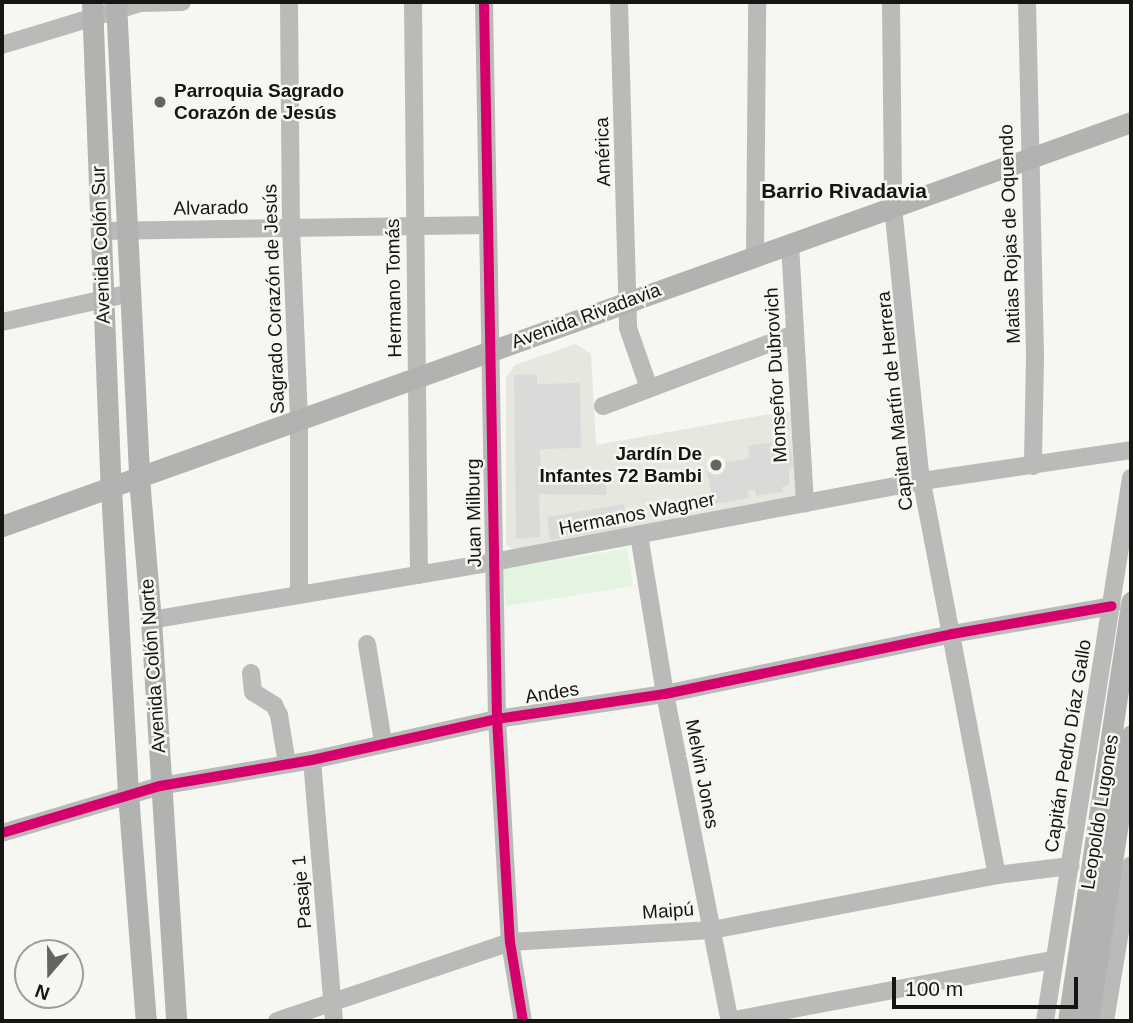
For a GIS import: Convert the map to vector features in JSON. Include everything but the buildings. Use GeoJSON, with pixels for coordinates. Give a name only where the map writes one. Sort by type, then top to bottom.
{"type":"FeatureCollection","features":[{"type":"Feature","properties":{"kind":"main road","name":"Avenida Colón Sur"},"geometry":{"type":"LineString","coordinates":[[116,6],[139,478]]}},
{"type":"Feature","properties":{"kind":"main road","name":"Avenida Colón Sur"},"geometry":{"type":"LineString","coordinates":[[92,10],[111,489]]}},
{"type":"Feature","properties":{"kind":"main road","name":"Avenida Rivadavia"},"geometry":{"type":"LineString","coordinates":[[2,526],[1131,122]]}},
{"type":"Feature","properties":{"kind":"main road","name":"Avenida Colón Norte"},"geometry":{"type":"LineString","coordinates":[[139,478],[151,620],[176,1021]]}},
{"type":"Feature","properties":{"kind":"main road","name":"Avenida Colón Norte"},"geometry":{"type":"LineString","coordinates":[[111,489],[128,794],[146,1021]]}},
{"type":"Feature","properties":{"kind":"main road","name":"Leopoldo Lugones"},"geometry":{"type":"LineString","coordinates":[[1068,1021],[1121,604]]}},
{"type":"Feature","properties":{"kind":"main road","name":"Leopoldo Lugones"},"geometry":{"type":"LineString","coordinates":[[1088,1021],[1131,735]]}},
{"type":"Feature","properties":{"kind":"street"},"geometry":{"type":"LineString","coordinates":[[2,45],[92,10],[182,2]]}},
{"type":"Feature","properties":{"kind":"street","name":"Sagrado Corazón de Jesús"},"geometry":{"type":"LineString","coordinates":[[289,2],[291,228],[299,419],[299,595]]}},
{"type":"Feature","properties":{"kind":"street","name":"Hermano Tomás"},"geometry":{"type":"LineString","coordinates":[[413,2],[419,575]]}},
{"type":"Feature","properties":{"kind":"street","name":"Juan Milburg"},"geometry":{"type":"LineString","coordinates":[[484,2],[488,351],[497,719],[510,942],[523,1021]]}},
{"type":"Feature","properties":{"kind":"street","name":"América"},"geometry":{"type":"LineString","coordinates":[[619,2],[629,301]]}},
{"type":"Feature","properties":{"kind":"street"},"geometry":{"type":"LineString","coordinates":[[755,256],[757,2]]}},
{"type":"Feature","properties":{"kind":"street","name":"Capitan Martín de Herrera"},"geometry":{"type":"LineString","coordinates":[[891,2],[893,206],[922,481],[998,875]]}},
{"type":"Feature","properties":{"kind":"street","name":"Matias Rojas de Oquendo"},"geometry":{"type":"LineString","coordinates":[[1027,2],[1028,158],[1035,357],[1033,466]]}},
{"type":"Feature","properties":{"kind":"street","name":"Alvarado"},"geometry":{"type":"LineString","coordinates":[[102,231],[488,225]]}},
{"type":"Feature","properties":{"kind":"street","name":"Monseñor Dubrovich"},"geometry":{"type":"LineString","coordinates":[[790,244],[805,503]]}},
{"type":"Feature","properties":{"kind":"street"},"geometry":{"type":"LineString","coordinates":[[2,321],[131,293]]}},
{"type":"Feature","properties":{"kind":"street"},"geometry":{"type":"LineString","coordinates":[[629,301],[628,328],[649,388]]}},
{"type":"Feature","properties":{"kind":"street"},"geometry":{"type":"LineString","coordinates":[[603,405],[795,334]]}},
{"type":"Feature","properties":{"kind":"street","name":"Hermanos Wagner"},"geometry":{"type":"LineString","coordinates":[[151,620],[493,562],[922,481],[1131,450]]}},
{"type":"Feature","properties":{"kind":"street","name":"Capitán Pedro Díaz Gallo"},"geometry":{"type":"LineString","coordinates":[[1045,1021],[1070,866],[1121,604],[1131,478]]}},
{"type":"Feature","properties":{"kind":"street","name":"Melvin Jones"},"geometry":{"type":"LineString","coordinates":[[639,534],[665,694],[730,1021]]}},
{"type":"Feature","properties":{"kind":"street","name":"Andes"},"geometry":{"type":"LineString","coordinates":[[2,833],[160,786],[312,760],[383,742],[497,719],[665,694],[952,634],[1121,604]]}},
{"type":"Feature","properties":{"kind":"street"},"geometry":{"type":"LineString","coordinates":[[367,644],[383,742]]}},
{"type":"Feature","properties":{"kind":"street"},"geometry":{"type":"LineString","coordinates":[[251,673],[253,692],[274,705],[279,715],[287,764]]}},
{"type":"Feature","properties":{"kind":"street","name":"Pasaje 1"},"geometry":{"type":"LineString","coordinates":[[312,760],[334,1021]]}},
{"type":"Feature","properties":{"kind":"street"},"geometry":{"type":"LineString","coordinates":[[1105,1021],[1131,865]]}},
{"type":"Feature","properties":{"kind":"street","name":"Maipú"},"geometry":{"type":"LineString","coordinates":[[277,1021],[510,942],[712,930],[998,875],[1070,866]]}},
{"type":"Feature","properties":{"kind":"street"},"geometry":{"type":"LineString","coordinates":[[730,1021],[1053,960]]}},
{"type":"Feature","properties":{"kind":"shaded area"},"geometry":{"type":"Polygon","coordinates":[[[576,344],[591,354],[596,445],[787,411],[793,414],[798,492],[792,500],[513,549],[506,545],[506,378],[515,365],[576,344]]]}},
{"type":"Feature","properties":{"kind":"green space"},"geometry":{"type":"Polygon","coordinates":[[[627,549],[633,586],[506,606],[502,569],[627,549]]]}},
{"type":"Feature","properties":{"kind":"cycle path"},"geometry":{"type":"LineString","coordinates":[[484,2],[497,719],[510,942],[523,1021]]}},
{"type":"Feature","properties":{"kind":"cycle path"},"geometry":{"type":"LineString","coordinates":[[2,833],[160,786],[312,760],[497,719],[665,694],[952,634],[1112,606]]}},
{"type":"Feature","properties":{"kind":"place","name":"Parroquia Sagrado Corazón de Jesús"},"geometry":{"type":"Point","coordinates":[160,102]}},
{"type":"Feature","properties":{"kind":"place","name":"Jardín De Infantes 72 Bambi"},"geometry":{"type":"Point","coordinates":[716,465]}},
{"type":"Feature","properties":{"kind":"district","name":"Barrio Rivadavia"},"geometry":{"type":"Point","coordinates":[844,191]}}]}
